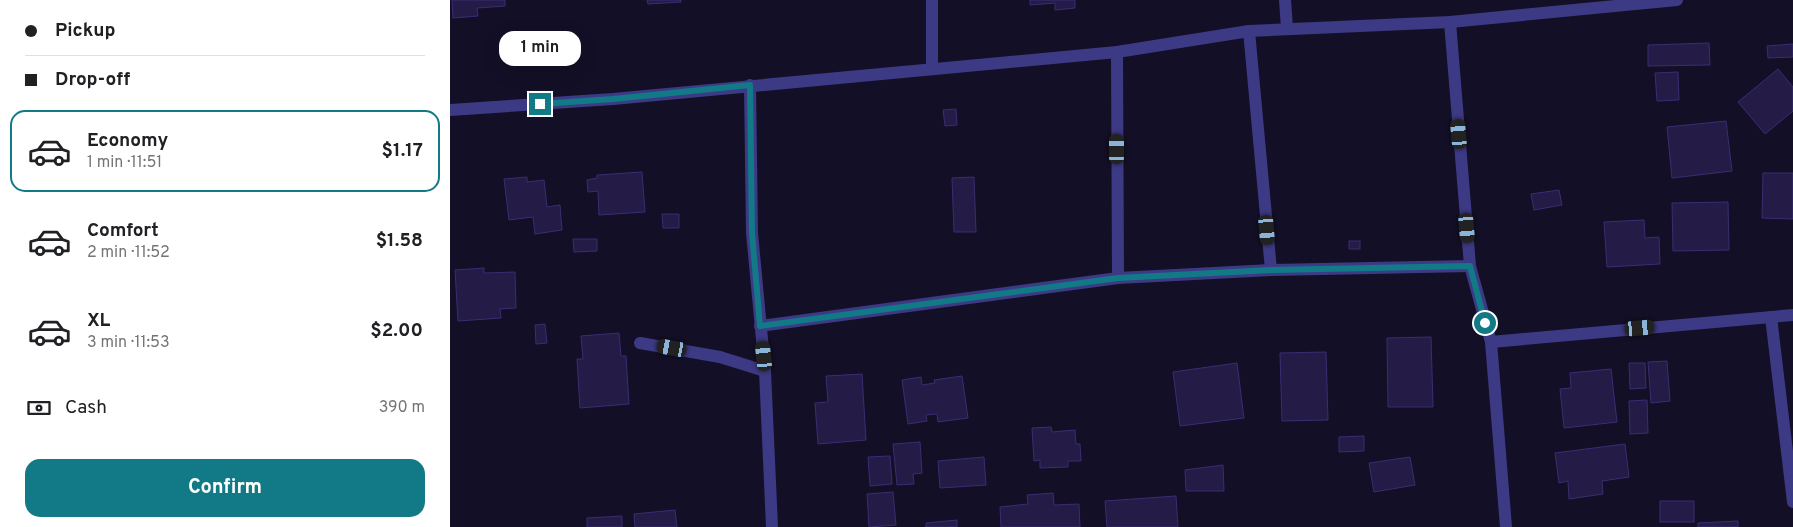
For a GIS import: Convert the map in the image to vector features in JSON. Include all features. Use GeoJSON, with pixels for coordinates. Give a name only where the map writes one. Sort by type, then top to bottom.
{"type":"FeatureCollection","features":[{"type":"Feature","properties":{"kind":"street"},"geometry":{"type":"LineString","coordinates":[[932,0],[932,68]]}},
{"type":"Feature","properties":{"kind":"street"},"geometry":{"type":"LineString","coordinates":[[1285,0],[1287,28]]}},
{"type":"Feature","properties":{"kind":"street"},"geometry":{"type":"LineString","coordinates":[[450,110],[613,99],[1117,52],[1249,31],[1450,22],[1677,0]]}},
{"type":"Feature","properties":{"kind":"street"},"geometry":{"type":"LineString","coordinates":[[1450,22],[1470,266],[1490,342],[1506,527]]}},
{"type":"Feature","properties":{"kind":"street"},"geometry":{"type":"LineString","coordinates":[[1249,31],[1271,270]]}},
{"type":"Feature","properties":{"kind":"street"},"geometry":{"type":"LineString","coordinates":[[1117,52],[1118,278]]}},
{"type":"Feature","properties":{"kind":"street"},"geometry":{"type":"LineString","coordinates":[[750,85],[752,233],[765,371],[772,527]]}},
{"type":"Feature","properties":{"kind":"street"},"geometry":{"type":"LineString","coordinates":[[760,326],[1118,278],[1271,270],[1470,266]]}},
{"type":"Feature","properties":{"kind":"street"},"geometry":{"type":"LineString","coordinates":[[1490,342],[1793,315]]}},
{"type":"Feature","properties":{"kind":"street"},"geometry":{"type":"LineString","coordinates":[[1771,317],[1793,502]]}},
{"type":"Feature","properties":{"kind":"street"},"geometry":{"type":"LineString","coordinates":[[640,343],[720,356],[765,371]]}},
{"type":"Feature","properties":{"kind":"building"},"geometry":{"type":"Polygon","coordinates":[[[452,0],[505,0],[505,6],[477,8],[478,16],[453,18],[452,0]]]}},
{"type":"Feature","properties":{"kind":"building"},"geometry":{"type":"Polygon","coordinates":[[[647,0],[681,0],[681,2],[648,4],[647,0]]]}},
{"type":"Feature","properties":{"kind":"building"},"geometry":{"type":"Polygon","coordinates":[[[1030,0],[1075,0],[1075,8],[1055,10],[1055,3],[1030,5],[1030,0]]]}},
{"type":"Feature","properties":{"kind":"building"},"geometry":{"type":"Polygon","coordinates":[[[1709,43],[1710,65],[1648,66],[1648,45],[1709,43]]]}},
{"type":"Feature","properties":{"kind":"building"},"geometry":{"type":"Polygon","coordinates":[[[1793,44],[1793,57],[1768,58],[1767,46],[1793,44]]]}},
{"type":"Feature","properties":{"kind":"building"},"geometry":{"type":"Polygon","coordinates":[[[1778,69],[1793,87],[1793,111],[1765,134],[1738,102],[1778,69]]]}},
{"type":"Feature","properties":{"kind":"building"},"geometry":{"type":"Polygon","coordinates":[[[1678,72],[1679,100],[1657,101],[1655,73],[1678,72]]]}},
{"type":"Feature","properties":{"kind":"building"},"geometry":{"type":"Polygon","coordinates":[[[956,109],[957,125],[945,126],[943,110],[956,109]]]}},
{"type":"Feature","properties":{"kind":"building"},"geometry":{"type":"Polygon","coordinates":[[[1726,121],[1732,171],[1672,178],[1667,127],[1726,121]]]}},
{"type":"Feature","properties":{"kind":"building"},"geometry":{"type":"Polygon","coordinates":[[[642,172],[645,212],[599,215],[598,191],[588,192],[587,180],[597,178],[597,175],[642,172]]]}},
{"type":"Feature","properties":{"kind":"building"},"geometry":{"type":"Polygon","coordinates":[[[1763,173],[1793,173],[1793,219],[1762,218],[1763,173]]]}},
{"type":"Feature","properties":{"kind":"building"},"geometry":{"type":"Polygon","coordinates":[[[527,177],[527,182],[544,180],[547,207],[560,205],[562,230],[535,234],[533,217],[509,220],[504,179],[527,177]]]}},
{"type":"Feature","properties":{"kind":"building"},"geometry":{"type":"Polygon","coordinates":[[[974,177],[976,232],[954,232],[952,178],[974,177]]]}},
{"type":"Feature","properties":{"kind":"building"},"geometry":{"type":"Polygon","coordinates":[[[1559,190],[1562,205],[1534,210],[1531,194],[1559,190]]]}},
{"type":"Feature","properties":{"kind":"building"},"geometry":{"type":"Polygon","coordinates":[[[1728,202],[1729,250],[1673,251],[1672,203],[1728,202]]]}},
{"type":"Feature","properties":{"kind":"building"},"geometry":{"type":"Polygon","coordinates":[[[662,214],[679,214],[679,228],[663,228],[662,214]]]}},
{"type":"Feature","properties":{"kind":"building"},"geometry":{"type":"Polygon","coordinates":[[[1644,220],[1645,238],[1659,237],[1660,264],[1607,267],[1604,222],[1644,220]]]}},
{"type":"Feature","properties":{"kind":"building"},"geometry":{"type":"Polygon","coordinates":[[[573,239],[597,239],[597,251],[574,252],[573,239]]]}},
{"type":"Feature","properties":{"kind":"building"},"geometry":{"type":"Polygon","coordinates":[[[1349,241],[1360,241],[1360,249],[1349,249],[1349,241]]]}},
{"type":"Feature","properties":{"kind":"building"},"geometry":{"type":"Polygon","coordinates":[[[484,268],[484,273],[515,272],[516,308],[500,309],[501,318],[458,321],[455,270],[484,268]]]}},
{"type":"Feature","properties":{"kind":"building"},"geometry":{"type":"Polygon","coordinates":[[[545,324],[547,343],[536,344],[535,325],[545,324]]]}},
{"type":"Feature","properties":{"kind":"building"},"geometry":{"type":"Polygon","coordinates":[[[619,333],[621,356],[626,356],[629,404],[580,408],[577,359],[583,359],[581,336],[619,333]]]}},
{"type":"Feature","properties":{"kind":"building"},"geometry":{"type":"Polygon","coordinates":[[[1431,337],[1433,407],[1388,407],[1387,338],[1431,337]]]}},
{"type":"Feature","properties":{"kind":"building"},"geometry":{"type":"Polygon","coordinates":[[[1326,352],[1328,420],[1282,421],[1280,353],[1326,352]]]}},
{"type":"Feature","properties":{"kind":"building"},"geometry":{"type":"Polygon","coordinates":[[[1667,361],[1670,401],[1651,403],[1648,362],[1667,361]]]}},
{"type":"Feature","properties":{"kind":"building"},"geometry":{"type":"Polygon","coordinates":[[[1237,363],[1244,418],[1180,426],[1173,372],[1237,363]]]}},
{"type":"Feature","properties":{"kind":"building"},"geometry":{"type":"Polygon","coordinates":[[[1629,363],[1645,363],[1646,388],[1630,389],[1629,363]]]}},
{"type":"Feature","properties":{"kind":"building"},"geometry":{"type":"Polygon","coordinates":[[[1611,369],[1617,422],[1564,428],[1560,389],[1571,388],[1570,373],[1611,369]]]}},
{"type":"Feature","properties":{"kind":"building"},"geometry":{"type":"Polygon","coordinates":[[[862,374],[866,440],[818,444],[815,403],[828,402],[826,376],[862,374]]]}},
{"type":"Feature","properties":{"kind":"building"},"geometry":{"type":"Polygon","coordinates":[[[962,376],[968,418],[938,422],[937,414],[926,415],[927,421],[908,424],[902,380],[921,377],[922,385],[935,383],[934,380],[962,376]]]}},
{"type":"Feature","properties":{"kind":"building"},"geometry":{"type":"Polygon","coordinates":[[[1647,400],[1648,433],[1630,434],[1629,401],[1647,400]]]}},
{"type":"Feature","properties":{"kind":"building"},"geometry":{"type":"Polygon","coordinates":[[[1051,427],[1052,432],[1075,430],[1076,444],[1080,444],[1081,461],[1068,461],[1068,467],[1040,468],[1040,460],[1034,461],[1032,428],[1051,427]]]}},
{"type":"Feature","properties":{"kind":"building"},"geometry":{"type":"Polygon","coordinates":[[[1364,436],[1364,451],[1339,452],[1339,437],[1364,436]]]}},
{"type":"Feature","properties":{"kind":"building"},"geometry":{"type":"Polygon","coordinates":[[[920,442],[922,473],[913,474],[914,484],[897,485],[893,444],[920,442]]]}},
{"type":"Feature","properties":{"kind":"building"},"geometry":{"type":"Polygon","coordinates":[[[1625,444],[1629,477],[1602,481],[1603,494],[1569,499],[1568,481],[1559,483],[1555,453],[1625,444]]]}},
{"type":"Feature","properties":{"kind":"building"},"geometry":{"type":"Polygon","coordinates":[[[890,456],[892,484],[870,486],[868,457],[890,456]]]}},
{"type":"Feature","properties":{"kind":"building"},"geometry":{"type":"Polygon","coordinates":[[[984,457],[986,485],[940,488],[938,461],[984,457]]]}},
{"type":"Feature","properties":{"kind":"building"},"geometry":{"type":"Polygon","coordinates":[[[1410,457],[1415,485],[1374,492],[1369,463],[1410,457]]]}},
{"type":"Feature","properties":{"kind":"building"},"geometry":{"type":"Polygon","coordinates":[[[1223,465],[1224,491],[1186,491],[1185,470],[1223,465]]]}},
{"type":"Feature","properties":{"kind":"building"},"geometry":{"type":"Polygon","coordinates":[[[893,492],[896,525],[869,527],[867,494],[893,492]]]}},
{"type":"Feature","properties":{"kind":"building"},"geometry":{"type":"Polygon","coordinates":[[[1053,493],[1054,505],[1079,504],[1080,527],[1001,527],[1000,507],[1028,504],[1027,495],[1053,493]]]}},
{"type":"Feature","properties":{"kind":"building"},"geometry":{"type":"Polygon","coordinates":[[[1176,496],[1178,527],[1107,527],[1105,501],[1176,496]]]}},
{"type":"Feature","properties":{"kind":"building"},"geometry":{"type":"Polygon","coordinates":[[[1660,501],[1694,501],[1694,522],[1660,522],[1660,501]]]}},
{"type":"Feature","properties":{"kind":"building"},"geometry":{"type":"Polygon","coordinates":[[[675,510],[677,527],[635,527],[634,514],[675,510]]]}},
{"type":"Feature","properties":{"kind":"building"},"geometry":{"type":"Polygon","coordinates":[[[622,516],[622,527],[587,527],[587,518],[622,516]]]}},
{"type":"Feature","properties":{"kind":"building"},"geometry":{"type":"Polygon","coordinates":[[[957,520],[957,527],[926,527],[926,523],[957,520]]]}},
{"type":"Feature","properties":{"kind":"building"},"geometry":{"type":"Polygon","coordinates":[[[1738,521],[1738,527],[1698,527],[1698,523],[1738,521]]]}},
{"type":"Feature","properties":{"kind":"route"},"geometry":{"type":"LineString","coordinates":[[540,104],[613,99],[750,85],[752,233],[760,326],[1118,278],[1271,270],[1470,266],[1485,323]]}}]}
